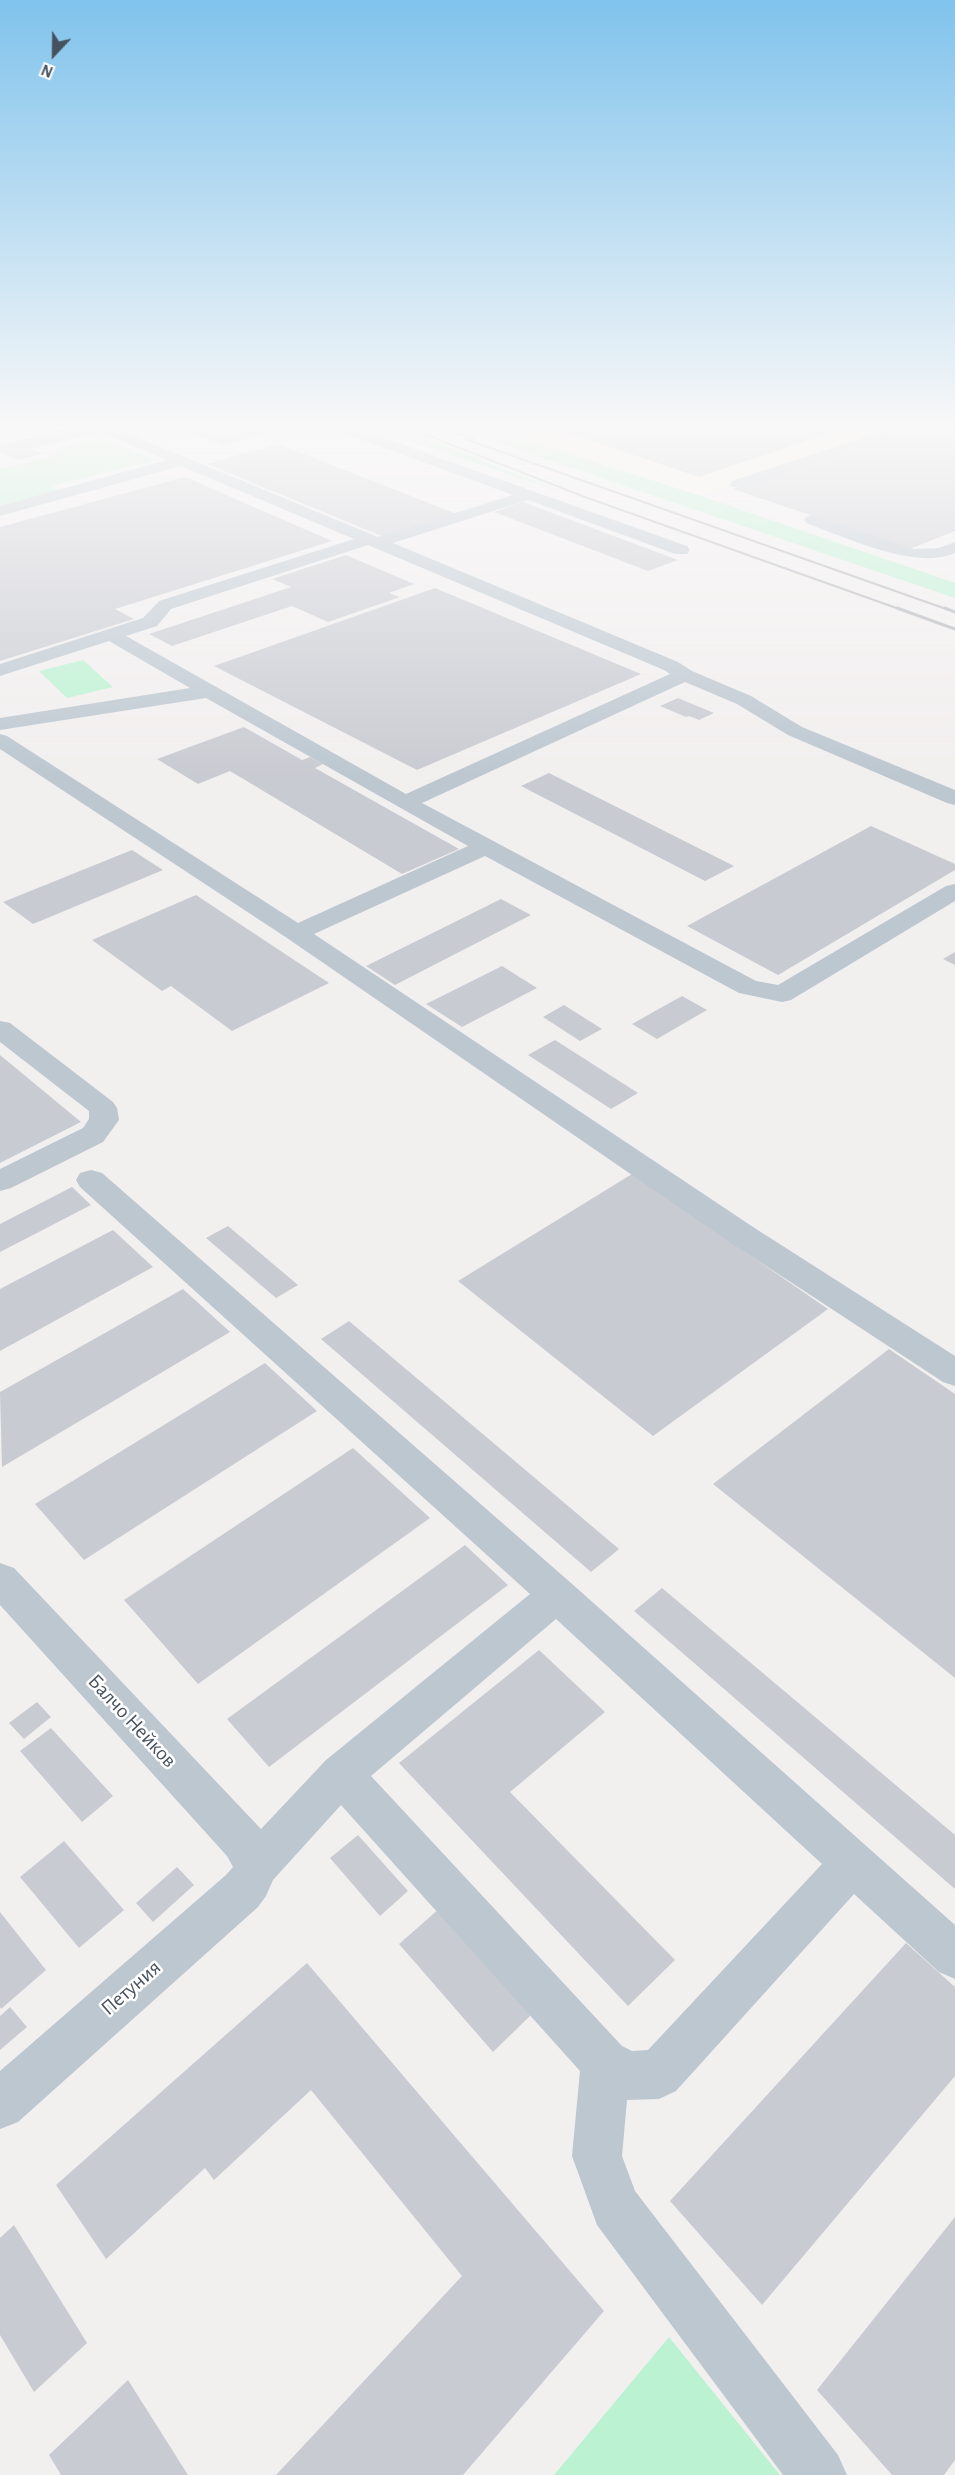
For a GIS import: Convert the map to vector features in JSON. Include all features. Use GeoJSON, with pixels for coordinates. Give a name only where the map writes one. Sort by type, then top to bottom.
{"type":"FeatureCollection","features":[{"type":"Feature","properties":{"kind":"street"},"geometry":{"type":"LineString","coordinates":[[0,670],[150,622],[165,605],[354,546]]}},
{"type":"Feature","properties":{"kind":"street"},"geometry":{"type":"LineString","coordinates":[[385,546],[671,666],[685,675],[744,700],[795,731],[955,798]]}},
{"type":"Feature","properties":{"kind":"street"},"geometry":{"type":"LineString","coordinates":[[671,546],[681,550]]}},
{"type":"Feature","properties":{"kind":"street"},"geometry":{"type":"LineString","coordinates":[[891,546],[913,554],[942,553],[955,547]]}},
{"type":"Feature","properties":{"kind":"street"},"geometry":{"type":"LineString","coordinates":[[111,635],[405,803],[712,969],[748,987],[771,994],[782,994],[955,891]]}},
{"type":"Feature","properties":{"kind":"street"},"geometry":{"type":"LineString","coordinates":[[405,803],[685,675]]}},
{"type":"Feature","properties":{"kind":"street"},"geometry":{"type":"LineString","coordinates":[[0,724],[210,691]]}},
{"type":"Feature","properties":{"kind":"street"},"geometry":{"type":"LineString","coordinates":[[0,740],[296,933],[742,1235],[955,1373]]}},
{"type":"Feature","properties":{"kind":"street"},"geometry":{"type":"LineString","coordinates":[[296,933],[486,847]]}},
{"type":"Feature","properties":{"kind":"street"},"geometry":{"type":"LineString","coordinates":[[0,1029],[103,1108],[104,1120],[93,1135],[0,1181]]}},
{"type":"Feature","properties":{"kind":"street"},"geometry":{"type":"LineString","coordinates":[[92,1180],[557,1595],[955,1956]]}},
{"type":"Feature","properties":{"kind":"street","name":"Балчо Нейков"},"geometry":{"type":"LineString","coordinates":[[0,1579],[243,1841],[252,1854],[255,1867]]}},
{"type":"Feature","properties":{"kind":"street","name":"Петуния"},"geometry":{"type":"LineString","coordinates":[[0,2104],[242,1891],[250,1881],[255,1867],[341,1774],[557,1595]]}},
{"type":"Feature","properties":{"kind":"street"},"geometry":{"type":"LineString","coordinates":[[341,1774],[605,2063],[629,2076],[659,2074],[852,1864]]}},
{"type":"Feature","properties":{"kind":"street"},"geometry":{"type":"LineString","coordinates":[[605,2063],[597,2156],[615,2207],[818,2475]]}},
{"type":"Feature","properties":{"kind":"green space"},"geometry":{"type":"Polygon","coordinates":[[[803,546],[848,546],[955,583],[955,598],[803,546]]]}},
{"type":"Feature","properties":{"kind":"green space"},"geometry":{"type":"Polygon","coordinates":[[[83,660],[113,687],[67,698],[39,671],[83,660]]]}},
{"type":"Feature","properties":{"kind":"green space"},"geometry":{"type":"Polygon","coordinates":[[[669,2337],[780,2475],[554,2475],[669,2337]]]}},
{"type":"Feature","properties":{"kind":"building"},"geometry":{"type":"Polygon","coordinates":[[[0,546],[314,546],[115,609],[134,619],[0,661],[0,546]]]}},
{"type":"Feature","properties":{"kind":"building"},"geometry":{"type":"Polygon","coordinates":[[[584,546],[642,546],[678,560],[648,571],[584,546]]]}},
{"type":"Feature","properties":{"kind":"building"},"geometry":{"type":"Polygon","coordinates":[[[346,555],[414,584],[389,593],[400,597],[328,622],[292,606],[172,646],[149,634],[291,587],[272,579],[346,555]]]}},
{"type":"Feature","properties":{"kind":"building"},"geometry":{"type":"Polygon","coordinates":[[[435,588],[641,674],[417,770],[214,666],[435,588]]]}},
{"type":"Feature","properties":{"kind":"building"},"geometry":{"type":"Polygon","coordinates":[[[678,698],[714,713],[699,720],[660,706],[678,698]]]}},
{"type":"Feature","properties":{"kind":"building"},"geometry":{"type":"Polygon","coordinates":[[[244,727],[302,760],[310,757],[323,764],[315,768],[459,849],[402,874],[230,771],[198,784],[157,759],[244,727]]]}},
{"type":"Feature","properties":{"kind":"building"},"geometry":{"type":"Polygon","coordinates":[[[549,773],[734,866],[705,881],[521,786],[549,773]]]}},
{"type":"Feature","properties":{"kind":"building"},"geometry":{"type":"Polygon","coordinates":[[[871,826],[955,864],[955,870],[778,975],[687,926],[871,826]]]}},
{"type":"Feature","properties":{"kind":"building"},"geometry":{"type":"Polygon","coordinates":[[[132,850],[163,870],[33,924],[3,902],[132,850]]]}},
{"type":"Feature","properties":{"kind":"building"},"geometry":{"type":"Polygon","coordinates":[[[196,895],[329,983],[232,1031],[171,986],[162,991],[92,940],[196,895]]]}},
{"type":"Feature","properties":{"kind":"building"},"geometry":{"type":"Polygon","coordinates":[[[501,899],[531,915],[395,985],[366,966],[501,899]]]}},
{"type":"Feature","properties":{"kind":"building"},"geometry":{"type":"Polygon","coordinates":[[[955,952],[955,965],[943,959],[955,952]]]}},
{"type":"Feature","properties":{"kind":"building"},"geometry":{"type":"Polygon","coordinates":[[[502,966],[537,988],[462,1027],[426,1004],[502,966]]]}},
{"type":"Feature","properties":{"kind":"building"},"geometry":{"type":"Polygon","coordinates":[[[682,996],[707,1010],[657,1039],[632,1024],[682,996]]]}},
{"type":"Feature","properties":{"kind":"building"},"geometry":{"type":"Polygon","coordinates":[[[564,1005],[602,1029],[580,1041],[543,1017],[564,1005]]]}},
{"type":"Feature","properties":{"kind":"building"},"geometry":{"type":"Polygon","coordinates":[[[555,1040],[638,1093],[611,1109],[528,1055],[555,1040]]]}},
{"type":"Feature","properties":{"kind":"building"},"geometry":{"type":"Polygon","coordinates":[[[0,1055],[81,1122],[0,1163],[0,1055]]]}},
{"type":"Feature","properties":{"kind":"building"},"geometry":{"type":"Polygon","coordinates":[[[632,1174],[828,1309],[653,1436],[458,1281],[632,1174]]]}},
{"type":"Feature","properties":{"kind":"building"},"geometry":{"type":"Polygon","coordinates":[[[72,1187],[91,1205],[0,1252],[0,1224],[72,1187]]]}},
{"type":"Feature","properties":{"kind":"building"},"geometry":{"type":"Polygon","coordinates":[[[228,1226],[298,1285],[276,1298],[206,1238],[228,1226]]]}},
{"type":"Feature","properties":{"kind":"building"},"geometry":{"type":"Polygon","coordinates":[[[113,1230],[153,1267],[0,1351],[0,1289],[113,1230]]]}},
{"type":"Feature","properties":{"kind":"building"},"geometry":{"type":"Polygon","coordinates":[[[183,1289],[230,1332],[2,1467],[0,1392],[183,1289]]]}},
{"type":"Feature","properties":{"kind":"building"},"geometry":{"type":"Polygon","coordinates":[[[349,1321],[619,1549],[591,1572],[321,1339],[349,1321]]]}},
{"type":"Feature","properties":{"kind":"building"},"geometry":{"type":"Polygon","coordinates":[[[889,1349],[955,1394],[955,1678],[713,1484],[889,1349]]]}},
{"type":"Feature","properties":{"kind":"building"},"geometry":{"type":"Polygon","coordinates":[[[265,1363],[317,1411],[84,1560],[35,1504],[265,1363]]]}},
{"type":"Feature","properties":{"kind":"building"},"geometry":{"type":"Polygon","coordinates":[[[353,1448],[430,1518],[198,1684],[124,1600],[353,1448]]]}},
{"type":"Feature","properties":{"kind":"building"},"geometry":{"type":"Polygon","coordinates":[[[465,1545],[508,1585],[269,1767],[227,1719],[465,1545]]]}},
{"type":"Feature","properties":{"kind":"building"},"geometry":{"type":"Polygon","coordinates":[[[662,1588],[955,1835],[955,1889],[634,1611],[662,1588]]]}},
{"type":"Feature","properties":{"kind":"building"},"geometry":{"type":"Polygon","coordinates":[[[539,1650],[605,1712],[510,1792],[675,1960],[628,2006],[399,1763],[539,1650]]]}},
{"type":"Feature","properties":{"kind":"building"},"geometry":{"type":"Polygon","coordinates":[[[37,1702],[51,1717],[24,1739],[9,1723],[37,1702]]]}},
{"type":"Feature","properties":{"kind":"building"},"geometry":{"type":"Polygon","coordinates":[[[51,1728],[113,1796],[82,1822],[20,1751],[51,1728]]]}},
{"type":"Feature","properties":{"kind":"building"},"geometry":{"type":"Polygon","coordinates":[[[358,1835],[408,1891],[380,1916],[330,1858],[358,1835]]]}},
{"type":"Feature","properties":{"kind":"building"},"geometry":{"type":"Polygon","coordinates":[[[64,1841],[124,1910],[79,1948],[20,1877],[64,1841]]]}},
{"type":"Feature","properties":{"kind":"building"},"geometry":{"type":"Polygon","coordinates":[[[177,1867],[194,1885],[153,1922],[136,1903],[177,1867]]]}},
{"type":"Feature","properties":{"kind":"building"},"geometry":{"type":"Polygon","coordinates":[[[440,1908],[534,2012],[493,2052],[399,1944],[440,1908]]]}},
{"type":"Feature","properties":{"kind":"building"},"geometry":{"type":"Polygon","coordinates":[[[0,1912],[46,1970],[1,2009],[0,2007],[0,1912]]]}},
{"type":"Feature","properties":{"kind":"building"},"geometry":{"type":"Polygon","coordinates":[[[906,1943],[955,1987],[955,2076],[762,2305],[670,2201],[906,1943]]]}},
{"type":"Feature","properties":{"kind":"building"},"geometry":{"type":"Polygon","coordinates":[[[307,1963],[604,2311],[463,2475],[276,2475],[462,2276],[311,2090],[214,2180],[205,2168],[106,2259],[56,2185],[307,1963]]]}},
{"type":"Feature","properties":{"kind":"building"},"geometry":{"type":"Polygon","coordinates":[[[10,2007],[27,2027],[0,2050],[0,2016],[10,2007]]]}},
{"type":"Feature","properties":{"kind":"building"},"geometry":{"type":"Polygon","coordinates":[[[955,2217],[955,2460],[944,2475],[892,2475],[817,2390],[955,2217]]]}},
{"type":"Feature","properties":{"kind":"building"},"geometry":{"type":"Polygon","coordinates":[[[14,2225],[87,2343],[34,2392],[0,2335],[0,2238],[14,2225]]]}},
{"type":"Feature","properties":{"kind":"building"},"geometry":{"type":"Polygon","coordinates":[[[128,2380],[188,2475],[61,2475],[49,2455],[128,2380]]]}},
{"type":"Feature","properties":{"kind":"railway"},"geometry":{"type":"LineString","coordinates":[[724,546],[902,610]]}},
{"type":"Feature","properties":{"kind":"railway"},"geometry":{"type":"LineString","coordinates":[[769,546],[949,610]]}},
{"type":"Feature","properties":{"kind":"railway"},"geometry":{"type":"LineString","coordinates":[[897,608],[955,629]]}},
{"type":"Feature","properties":{"kind":"railway"},"geometry":{"type":"LineString","coordinates":[[945,608],[955,612]]}}]}
